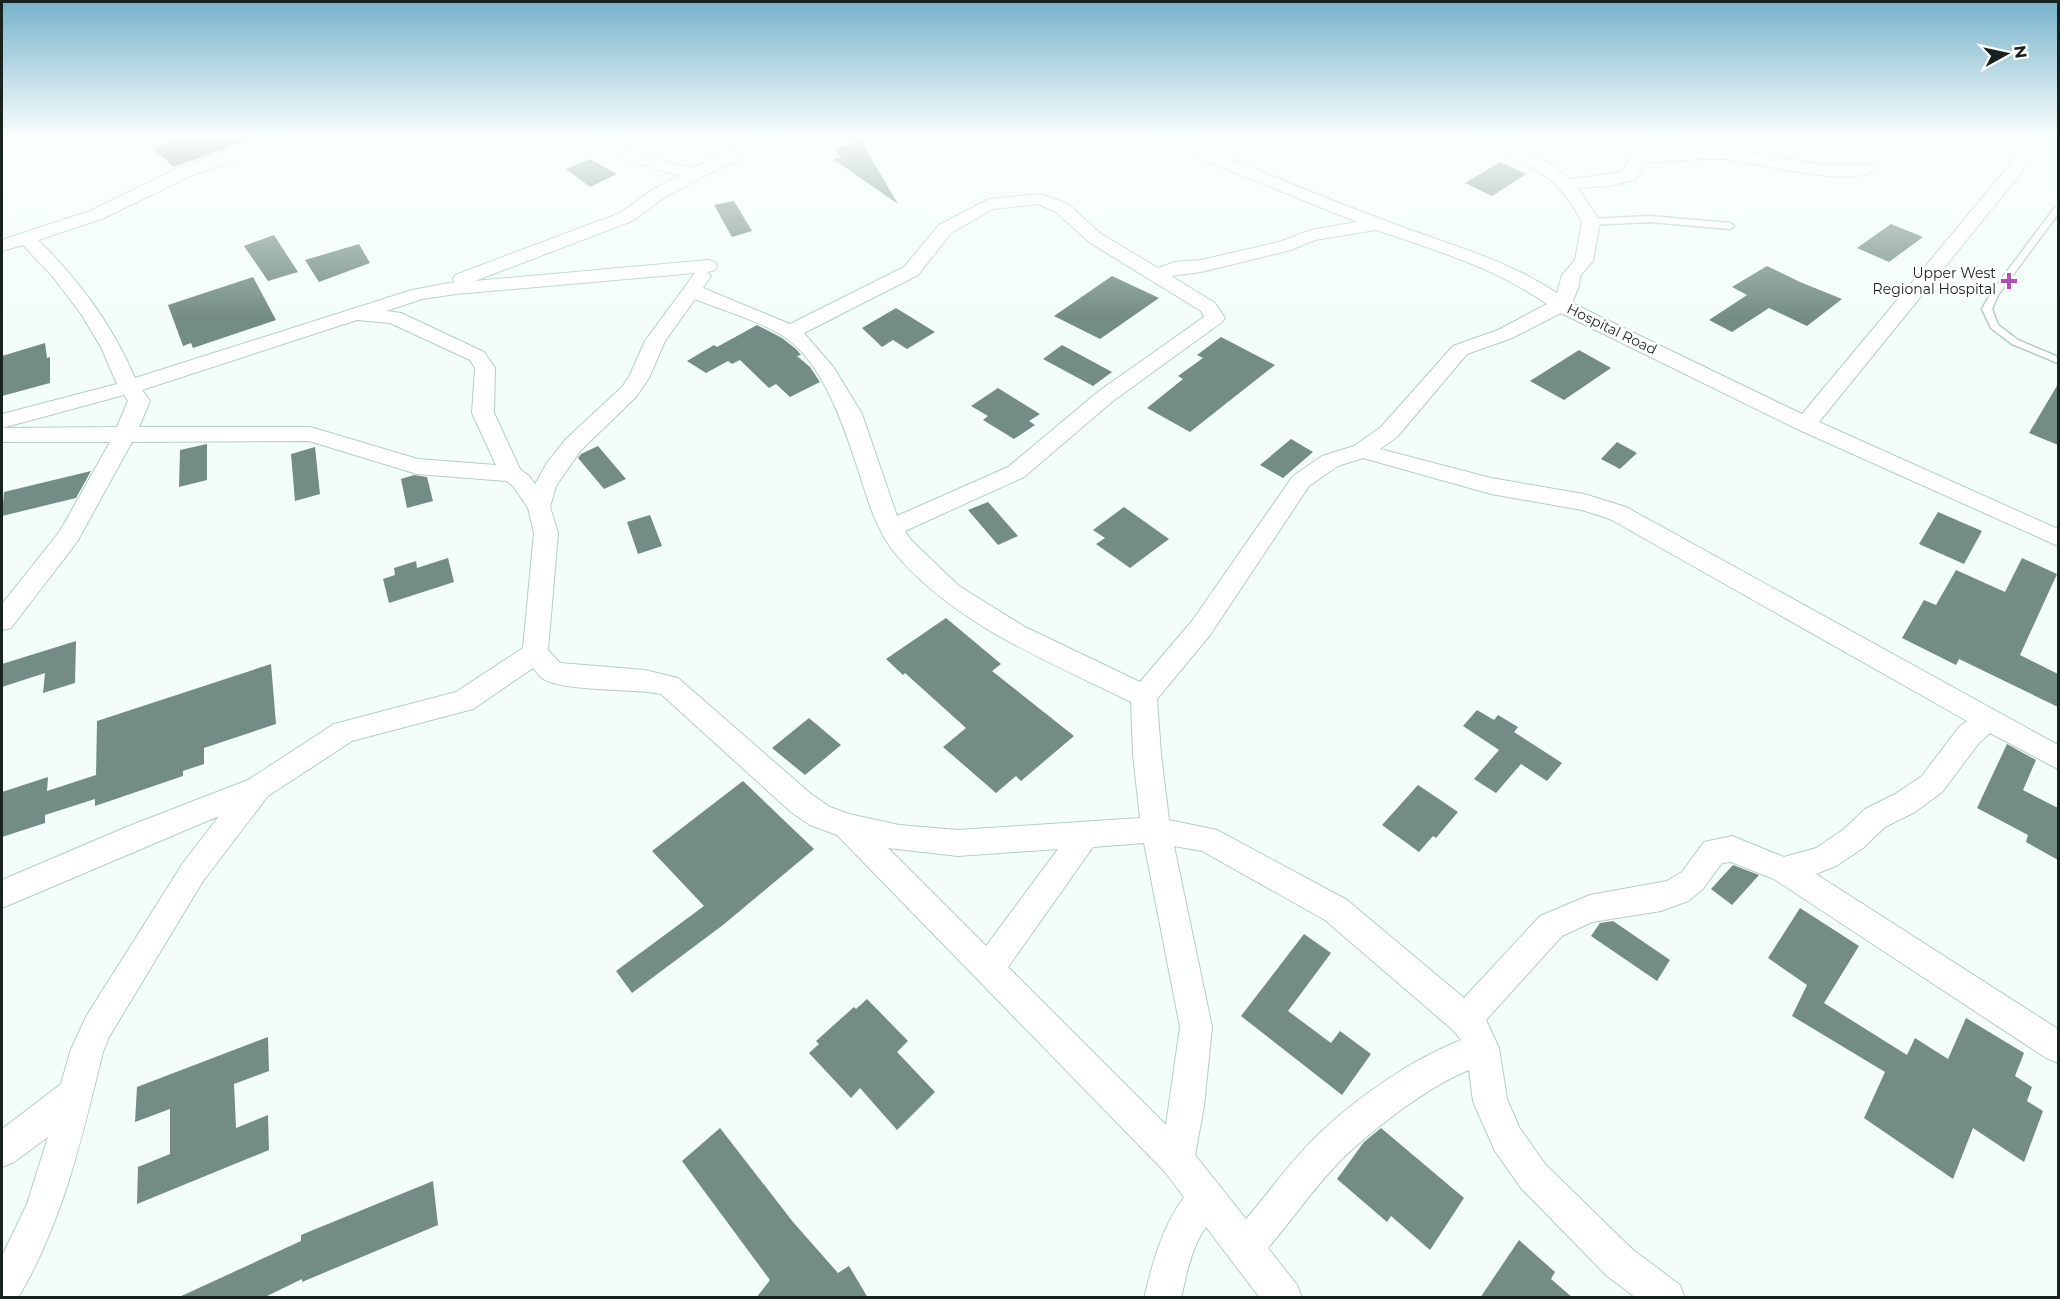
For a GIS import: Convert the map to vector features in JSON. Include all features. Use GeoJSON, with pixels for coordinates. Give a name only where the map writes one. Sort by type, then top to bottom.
{"type":"FeatureCollection","features":[{"type":"Feature","properties":{"kind":"street"},"geometry":{"type":"LineString","coordinates":[[2,246],[96,215],[134,197]]}},
{"type":"Feature","properties":{"kind":"street"},"geometry":{"type":"LineString","coordinates":[[2,421],[160,378],[419,294],[626,217],[654,197]]}},
{"type":"Feature","properties":{"kind":"street","name":"Hospital Road"},"geometry":{"type":"LineString","coordinates":[[1309,197],[1377,224],[1485,261],[1532,285],[1561,305],[1805,424],[2058,538]]}},
{"type":"Feature","properties":{"kind":"street"},"geometry":{"type":"LineString","coordinates":[[1177,1160],[1187,1106],[1197,1027],[1156,830],[1147,754],[1144,696],[1202,628],[1301,481],[1330,461],[1362,451],[1389,432],[1460,350],[1505,334],[1561,305],[1570,286],[1571,275],[1584,261],[1591,222],[1576,197]]}},
{"type":"Feature","properties":{"kind":"street"},"geometry":{"type":"LineString","coordinates":[[1805,424],[1993,197]]}},
{"type":"Feature","properties":{"kind":"street"},"geometry":{"type":"LineString","coordinates":[[790,332],[911,271],[945,229],[989,204],[1040,199],[1062,207],[1095,238],[1208,307],[1215,318],[1106,396],[1016,472],[891,528]]}},
{"type":"Feature","properties":{"kind":"street"},"geometry":{"type":"LineString","coordinates":[[1157,275],[1175,268],[1201,266],[1285,246],[1311,235],[1377,224]]}},
{"type":"Feature","properties":{"kind":"street"},"geometry":{"type":"LineString","coordinates":[[2,230],[35,235]]}},
{"type":"Feature","properties":{"kind":"street"},"geometry":{"type":"LineString","coordinates":[[2,621],[69,536],[125,434],[139,400],[127,388],[109,341],[50,260],[35,235]]}},
{"type":"Feature","properties":{"kind":"street"},"geometry":{"type":"LineString","coordinates":[[419,294],[456,288],[708,266],[693,291],[655,341],[639,378],[629,392],[573,445],[555,468],[545,486],[539,507]]}},
{"type":"Feature","properties":{"kind":"street"},"geometry":{"type":"LineString","coordinates":[[693,291],[790,332],[803,342],[827,373],[851,414],[891,528],[903,546],[950,592],[1016,634],[1144,696]]}},
{"type":"Feature","properties":{"kind":"street"},"geometry":{"type":"LineString","coordinates":[[355,315],[394,317],[477,356],[485,368],[483,413],[510,474]]}},
{"type":"Feature","properties":{"kind":"street"},"geometry":{"type":"LineString","coordinates":[[109,341],[160,378]]}},
{"type":"Feature","properties":{"kind":"street"},"geometry":{"type":"LineString","coordinates":[[2,435],[310,434],[417,466],[510,474],[521,481],[539,507],[546,533],[535,653],[552,672],[573,676],[645,680],[669,685],[801,803],[820,816],[846,826],[899,838],[958,843],[1156,830],[1207,839],[1336,910],[1474,1034],[1490,1101],[1507,1139],[1533,1176],[1619,1262],[1667,1298]]}},
{"type":"Feature","properties":{"kind":"street"},"geometry":{"type":"LineString","coordinates":[[1362,451],[1491,486],[1584,502],[1618,513],[2058,758]]}},
{"type":"Feature","properties":{"kind":"street"},"geometry":{"type":"LineString","coordinates":[[2,894],[258,788],[344,732],[464,700],[535,653]]}},
{"type":"Feature","properties":{"kind":"street"},"geometry":{"type":"LineString","coordinates":[[1784,870],[1800,867],[1826,857],[1853,839],[1875,818],[1905,803],[1932,784],[1969,735],[1987,720]]}},
{"type":"Feature","properties":{"kind":"street"},"geometry":{"type":"LineString","coordinates":[[2,1289],[44,1208],[87,1049],[112,1001],[193,872],[258,788]]}},
{"type":"Feature","properties":{"kind":"street"},"geometry":{"type":"LineString","coordinates":[[846,826],[1177,1160],[1284,1298]]}},
{"type":"Feature","properties":{"kind":"street"},"geometry":{"type":"LineString","coordinates":[[988,969],[1086,834]]}},
{"type":"Feature","properties":{"kind":"street"},"geometry":{"type":"LineString","coordinates":[[1245,1248],[1332,1145],[1384,1103],[1433,1071],[1474,1034],[1551,926],[1590,909],[1661,897],[1677,891],[1692,881],[1714,851],[1732,849],[1784,870],[2058,1047]]}},
{"type":"Feature","properties":{"kind":"street"},"geometry":{"type":"LineString","coordinates":[[2,1150],[75,1095]]}},
{"type":"Feature","properties":{"kind":"street"},"geometry":{"type":"LineString","coordinates":[[1162,1298],[1172,1259],[1185,1226],[1206,1197]]}},
{"type":"Feature","properties":{"kind":"lane"},"geometry":{"type":"LineString","coordinates":[[2058,209],[1994,295],[1988,309],[1994,326],[2016,342],[2058,360]]}},
{"type":"Feature","properties":{"kind":"lane"},"geometry":{"type":"LineString","coordinates":[[1591,222],[1650,219],[1730,226]]}},
{"type":"Feature","properties":{"kind":"building"},"geometry":{"type":"Polygon","coordinates":[[[887,197],[894,197],[898,204],[887,197]]]}},
{"type":"Feature","properties":{"kind":"building"},"geometry":{"type":"Polygon","coordinates":[[[734,201],[752,231],[732,237],[714,205],[734,201]]]}},
{"type":"Feature","properties":{"kind":"building"},"geometry":{"type":"Polygon","coordinates":[[[1891,224],[1923,237],[1889,262],[1857,248],[1891,224]]]}},
{"type":"Feature","properties":{"kind":"building"},"geometry":{"type":"Polygon","coordinates":[[[274,235],[298,272],[268,281],[244,246],[274,235]]]}},
{"type":"Feature","properties":{"kind":"building"},"geometry":{"type":"Polygon","coordinates":[[[359,244],[370,263],[319,282],[305,260],[359,244]]]}},
{"type":"Feature","properties":{"kind":"building"},"geometry":{"type":"Polygon","coordinates":[[[1767,266],[1842,299],[1807,326],[1769,308],[1732,332],[1709,320],[1747,295],[1732,287],[1767,266]]]}},
{"type":"Feature","properties":{"kind":"building"},"geometry":{"type":"Polygon","coordinates":[[[1112,276],[1159,298],[1100,339],[1054,316],[1112,276]]]}},
{"type":"Feature","properties":{"kind":"building"},"geometry":{"type":"Polygon","coordinates":[[[253,277],[276,320],[193,348],[191,343],[183,346],[168,305],[253,277]]]}},
{"type":"Feature","properties":{"kind":"building"},"geometry":{"type":"Polygon","coordinates":[[[896,308],[935,332],[907,349],[893,340],[882,347],[862,328],[896,308]]]}},
{"type":"Feature","properties":{"kind":"building"},"geometry":{"type":"Polygon","coordinates":[[[757,325],[782,338],[796,349],[801,355],[797,356],[810,367],[820,382],[790,397],[776,384],[769,388],[740,360],[732,364],[728,361],[706,373],[687,361],[714,345],[717,347],[757,325]]]}},
{"type":"Feature","properties":{"kind":"building"},"geometry":{"type":"Polygon","coordinates":[[[1221,337],[1275,365],[1190,432],[1147,408],[1183,379],[1178,376],[1203,358],[1197,355],[1221,337]]]}},
{"type":"Feature","properties":{"kind":"building"},"geometry":{"type":"Polygon","coordinates":[[[45,343],[47,358],[50,357],[50,383],[2,396],[2,356],[45,343]]]}},
{"type":"Feature","properties":{"kind":"building"},"geometry":{"type":"Polygon","coordinates":[[[1062,345],[1112,372],[1093,386],[1043,359],[1062,345]]]}},
{"type":"Feature","properties":{"kind":"building"},"geometry":{"type":"Polygon","coordinates":[[[1579,350],[1611,368],[1564,400],[1530,381],[1579,350]]]}},
{"type":"Feature","properties":{"kind":"building"},"geometry":{"type":"Polygon","coordinates":[[[2058,384],[2058,445],[2029,433],[2058,384]]]}},
{"type":"Feature","properties":{"kind":"building"},"geometry":{"type":"Polygon","coordinates":[[[998,388],[1040,414],[1029,421],[1035,425],[1014,439],[983,420],[988,416],[971,406],[998,388]]]}},
{"type":"Feature","properties":{"kind":"building"},"geometry":{"type":"Polygon","coordinates":[[[1291,439],[1313,452],[1283,478],[1260,465],[1291,439]]]}},
{"type":"Feature","properties":{"kind":"building"},"geometry":{"type":"Polygon","coordinates":[[[1617,442],[1637,453],[1620,469],[1601,459],[1617,442]]]}},
{"type":"Feature","properties":{"kind":"building"},"geometry":{"type":"Polygon","coordinates":[[[207,444],[207,480],[179,487],[180,450],[207,444]]]}},
{"type":"Feature","properties":{"kind":"building"},"geometry":{"type":"Polygon","coordinates":[[[598,446],[626,479],[604,489],[578,458],[581,454],[598,446]]]}},
{"type":"Feature","properties":{"kind":"building"},"geometry":{"type":"Polygon","coordinates":[[[315,447],[320,494],[295,501],[291,454],[315,447]]]}},
{"type":"Feature","properties":{"kind":"building"},"geometry":{"type":"Polygon","coordinates":[[[91,471],[76,498],[2,516],[4,492],[91,471]]]}},
{"type":"Feature","properties":{"kind":"building"},"geometry":{"type":"Polygon","coordinates":[[[414,475],[427,477],[433,501],[407,508],[401,479],[414,475]]]}},
{"type":"Feature","properties":{"kind":"building"},"geometry":{"type":"Polygon","coordinates":[[[988,502],[1018,536],[998,545],[968,510],[988,502]]]}},
{"type":"Feature","properties":{"kind":"building"},"geometry":{"type":"Polygon","coordinates":[[[1124,507],[1169,539],[1130,568],[1096,544],[1105,538],[1093,530],[1124,507]]]}},
{"type":"Feature","properties":{"kind":"building"},"geometry":{"type":"Polygon","coordinates":[[[1938,512],[1982,531],[1964,564],[1919,544],[1938,512]]]}},
{"type":"Feature","properties":{"kind":"building"},"geometry":{"type":"Polygon","coordinates":[[[650,515],[662,546],[638,554],[627,522],[650,515]]]}},
{"type":"Feature","properties":{"kind":"building"},"geometry":{"type":"Polygon","coordinates":[[[448,558],[454,582],[389,603],[383,579],[395,575],[394,568],[416,561],[417,568],[448,558]]]}},
{"type":"Feature","properties":{"kind":"building"},"geometry":{"type":"Polygon","coordinates":[[[2022,558],[2057,574],[2020,655],[2058,674],[2058,707],[1959,659],[1956,665],[1902,638],[1924,600],[1936,605],[1956,570],[2005,592],[2022,558]]]}},
{"type":"Feature","properties":{"kind":"building"},"geometry":{"type":"Polygon","coordinates":[[[946,618],[1001,664],[992,671],[1074,736],[1021,781],[1016,776],[996,793],[943,747],[966,728],[905,673],[903,675],[886,659],[946,618]]]}},
{"type":"Feature","properties":{"kind":"building"},"geometry":{"type":"Polygon","coordinates":[[[76,641],[75,683],[43,693],[45,673],[2,687],[2,664],[76,641]]]}},
{"type":"Feature","properties":{"kind":"building"},"geometry":{"type":"Polygon","coordinates":[[[271,664],[276,724],[204,748],[204,764],[183,771],[183,776],[95,806],[95,799],[45,815],[45,823],[2,837],[2,792],[48,777],[47,791],[96,775],[97,721],[271,664]]]}},
{"type":"Feature","properties":{"kind":"building"},"geometry":{"type":"Polygon","coordinates":[[[1477,710],[1494,720],[1498,715],[1518,727],[1514,732],[1562,763],[1547,781],[1521,764],[1496,793],[1474,779],[1499,750],[1463,726],[1477,710]]]}},
{"type":"Feature","properties":{"kind":"building"},"geometry":{"type":"Polygon","coordinates":[[[809,718],[841,745],[805,775],[772,748],[809,718]]]}},
{"type":"Feature","properties":{"kind":"building"},"geometry":{"type":"Polygon","coordinates":[[[2007,744],[2036,760],[2023,790],[2058,808],[2058,860],[2026,842],[2028,835],[1977,808],[2007,744]]]}},
{"type":"Feature","properties":{"kind":"building"},"geometry":{"type":"Polygon","coordinates":[[[743,781],[814,849],[723,925],[632,993],[616,971],[704,906],[652,851],[743,781]]]}},
{"type":"Feature","properties":{"kind":"building"},"geometry":{"type":"Polygon","coordinates":[[[1418,785],[1458,812],[1436,838],[1433,836],[1419,852],[1382,825],[1418,785]]]}},
{"type":"Feature","properties":{"kind":"building"},"geometry":{"type":"Polygon","coordinates":[[[1733,865],[1759,875],[1732,905],[1711,889],[1733,865]]]}},
{"type":"Feature","properties":{"kind":"building"},"geometry":{"type":"Polygon","coordinates":[[[1800,908],[1859,946],[1824,1003],[1907,1055],[1915,1038],[1948,1059],[1966,1018],[2024,1053],[2015,1076],[2032,1087],[2027,1101],[2043,1111],[2024,1162],[1973,1128],[1953,1179],[1864,1118],[1885,1072],[1792,1016],[1807,985],[1768,958],[1800,908]]]}},
{"type":"Feature","properties":{"kind":"building"},"geometry":{"type":"Polygon","coordinates":[[[1613,921],[1670,960],[1657,981],[1591,936],[1600,923],[1613,921]]]}},
{"type":"Feature","properties":{"kind":"building"},"geometry":{"type":"Polygon","coordinates":[[[1304,934],[1331,953],[1288,1011],[1331,1043],[1340,1031],[1371,1054],[1342,1095],[1241,1016],[1304,934]]]}},
{"type":"Feature","properties":{"kind":"building"},"geometry":{"type":"Polygon","coordinates":[[[867,999],[908,1041],[897,1052],[935,1092],[897,1130],[860,1088],[851,1098],[809,1053],[819,1044],[816,1041],[854,1007],[856,1009],[867,999]]]}},
{"type":"Feature","properties":{"kind":"building"},"geometry":{"type":"Polygon","coordinates":[[[268,1037],[269,1071],[234,1084],[236,1128],[268,1115],[269,1150],[137,1204],[138,1167],[170,1154],[170,1109],[135,1122],[137,1087],[268,1037]]]}},
{"type":"Feature","properties":{"kind":"building"},"geometry":{"type":"Polygon","coordinates":[[[720,1128],[793,1222],[838,1273],[849,1266],[868,1298],[756,1298],[770,1280],[682,1161],[720,1128]]]}},
{"type":"Feature","properties":{"kind":"building"},"geometry":{"type":"Polygon","coordinates":[[[1381,1128],[1464,1198],[1430,1250],[1391,1216],[1387,1222],[1337,1179],[1364,1142],[1381,1128]]]}},
{"type":"Feature","properties":{"kind":"building"},"geometry":{"type":"Polygon","coordinates":[[[433,1181],[438,1225],[302,1282],[302,1279],[263,1298],[177,1298],[301,1241],[301,1235],[433,1181]]]}},
{"type":"Feature","properties":{"kind":"building"},"geometry":{"type":"Polygon","coordinates":[[[1519,1240],[1555,1272],[1551,1279],[1573,1298],[1480,1298],[1519,1240]]]}},
{"type":"Feature","properties":{"kind":"place","name":"Upper West Regional Hospital"},"geometry":{"type":"Point","coordinates":[2009,281]}}]}
